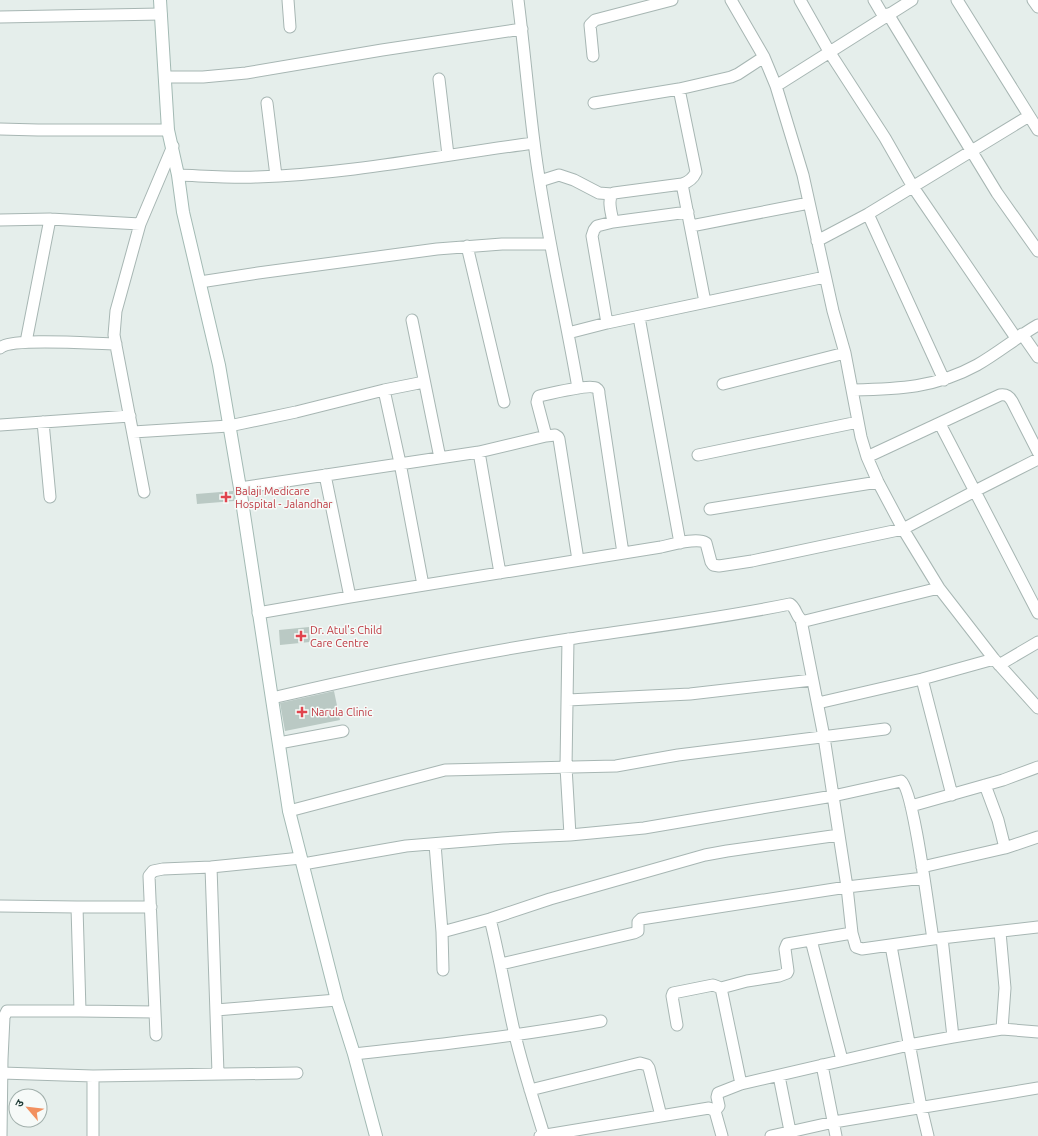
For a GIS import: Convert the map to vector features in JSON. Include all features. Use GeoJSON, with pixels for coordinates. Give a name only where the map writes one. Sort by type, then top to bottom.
{"type":"FeatureCollection","features":[{"type":"Feature","properties":{"kind":"street"},"geometry":{"type":"LineString","coordinates":[[160,0],[166,77],[168,130],[173,146],[184,212],[219,365],[240,488],[289,811],[337,1000],[354,1054],[376,1136]]}},
{"type":"Feature","properties":{"kind":"street"},"geometry":{"type":"LineString","coordinates":[[288,0],[290,27]]}},
{"type":"Feature","properties":{"kind":"street"},"geometry":{"type":"LineString","coordinates":[[518,0],[534,143],[550,244],[578,388]]}},
{"type":"Feature","properties":{"kind":"street"},"geometry":{"type":"LineString","coordinates":[[593,56],[590,25],[595,20],[672,0]]}},
{"type":"Feature","properties":{"kind":"street"},"geometry":{"type":"LineString","coordinates":[[731,0],[764,57],[776,86],[803,175],[825,278],[845,353],[858,422],[867,457],[878,482],[903,529],[939,588],[997,662],[1038,708]]}},
{"type":"Feature","properties":{"kind":"street"},"geometry":{"type":"LineString","coordinates":[[800,0],[830,52],[874,119],[913,187],[1019,336],[1038,357]]}},
{"type":"Feature","properties":{"kind":"street"},"geometry":{"type":"LineString","coordinates":[[874,0],[886,15],[997,193],[1038,251]]}},
{"type":"Feature","properties":{"kind":"street"},"geometry":{"type":"LineString","coordinates":[[776,86],[886,15],[912,0]]}},
{"type":"Feature","properties":{"kind":"street"},"geometry":{"type":"LineString","coordinates":[[957,0],[1038,130]]}},
{"type":"Feature","properties":{"kind":"street"},"geometry":{"type":"LineString","coordinates":[[1032,0],[1038,7]]}},
{"type":"Feature","properties":{"kind":"street"},"geometry":{"type":"LineString","coordinates":[[0,17],[161,14]]}},
{"type":"Feature","properties":{"kind":"street"},"geometry":{"type":"LineString","coordinates":[[166,77],[226,76],[382,50],[522,29]]}},
{"type":"Feature","properties":{"kind":"street"},"geometry":{"type":"LineString","coordinates":[[594,103],[679,89],[731,77],[764,57]]}},
{"type":"Feature","properties":{"kind":"street"},"geometry":{"type":"LineString","coordinates":[[439,79],[448,155]]}},
{"type":"Feature","properties":{"kind":"street"},"geometry":{"type":"LineString","coordinates":[[540,181],[559,175],[574,180],[599,193],[612,194],[682,184],[692,179],[696,172],[679,89]]}},
{"type":"Feature","properties":{"kind":"street"},"geometry":{"type":"LineString","coordinates":[[268,103],[276,176]]}},
{"type":"Feature","properties":{"kind":"street"},"geometry":{"type":"LineString","coordinates":[[817,241],[868,214],[1029,116]]}},
{"type":"Feature","properties":{"kind":"street"},"geometry":{"type":"LineString","coordinates":[[0,129],[168,130]]}},
{"type":"Feature","properties":{"kind":"street"},"geometry":{"type":"LineString","coordinates":[[178,174],[242,177],[276,176],[372,167],[534,143]]}},
{"type":"Feature","properties":{"kind":"street"},"geometry":{"type":"LineString","coordinates":[[144,492],[114,335],[116,311],[140,224],[173,146]]}},
{"type":"Feature","properties":{"kind":"street"},"geometry":{"type":"LineString","coordinates":[[682,184],[706,302]]}},
{"type":"Feature","properties":{"kind":"street"},"geometry":{"type":"LineString","coordinates":[[612,194],[610,200],[613,222]]}},
{"type":"Feature","properties":{"kind":"street"},"geometry":{"type":"LineString","coordinates":[[691,226],[809,203]]}},
{"type":"Feature","properties":{"kind":"street"},"geometry":{"type":"LineString","coordinates":[[607,323],[592,236],[594,230],[597,226],[613,222],[688,212]]}},
{"type":"Feature","properties":{"kind":"street"},"geometry":{"type":"LineString","coordinates":[[868,214],[944,380]]}},
{"type":"Feature","properties":{"kind":"street"},"geometry":{"type":"LineString","coordinates":[[0,220],[50,219],[140,224]]}},
{"type":"Feature","properties":{"kind":"street"},"geometry":{"type":"LineString","coordinates":[[26,342],[50,219]]}},
{"type":"Feature","properties":{"kind":"street"},"geometry":{"type":"LineString","coordinates":[[200,282],[411,252],[467,246],[550,244]]}},
{"type":"Feature","properties":{"kind":"street"},"geometry":{"type":"LineString","coordinates":[[467,246],[504,402]]}},
{"type":"Feature","properties":{"kind":"street"},"geometry":{"type":"LineString","coordinates":[[568,334],[639,316],[825,278]]}},
{"type":"Feature","properties":{"kind":"street"},"geometry":{"type":"LineString","coordinates":[[639,316],[680,543]]}},
{"type":"Feature","properties":{"kind":"street"},"geometry":{"type":"LineString","coordinates":[[412,320],[440,458]]}},
{"type":"Feature","properties":{"kind":"street"},"geometry":{"type":"LineString","coordinates":[[853,390],[899,389],[922,386],[944,380],[978,364],[1038,325]]}},
{"type":"Feature","properties":{"kind":"street"},"geometry":{"type":"LineString","coordinates":[[0,348],[4,345],[26,342],[116,344]]}},
{"type":"Feature","properties":{"kind":"street"},"geometry":{"type":"LineString","coordinates":[[722,384],[845,353]]}},
{"type":"Feature","properties":{"kind":"street"},"geometry":{"type":"LineString","coordinates":[[132,432],[229,426],[424,382]]}},
{"type":"Feature","properties":{"kind":"street"},"geometry":{"type":"LineString","coordinates":[[546,436],[537,402],[538,398],[542,395],[578,388],[594,387],[599,391],[623,553]]}},
{"type":"Feature","properties":{"kind":"street"},"geometry":{"type":"LineString","coordinates":[[384,390],[423,585]]}},
{"type":"Feature","properties":{"kind":"street"},"geometry":{"type":"LineString","coordinates":[[867,457],[940,424],[1000,394],[1006,395],[1012,401],[1038,452]]}},
{"type":"Feature","properties":{"kind":"street"},"geometry":{"type":"LineString","coordinates":[[0,425],[130,416]]}},
{"type":"Feature","properties":{"kind":"street"},"geometry":{"type":"LineString","coordinates":[[43,422],[50,497]]}},
{"type":"Feature","properties":{"kind":"street"},"geometry":{"type":"LineString","coordinates":[[698,455],[858,422]]}},
{"type":"Feature","properties":{"kind":"street"},"geometry":{"type":"LineString","coordinates":[[940,424],[1038,613]]}},
{"type":"Feature","properties":{"kind":"street"},"geometry":{"type":"LineString","coordinates":[[240,488],[479,452],[546,436],[557,436],[559,439],[578,560]]}},
{"type":"Feature","properties":{"kind":"street"},"geometry":{"type":"LineString","coordinates":[[479,452],[500,573]]}},
{"type":"Feature","properties":{"kind":"street"},"geometry":{"type":"LineString","coordinates":[[258,614],[350,597],[680,543],[704,541],[707,546],[711,562],[719,566],[752,561],[903,529],[1038,459]]}},
{"type":"Feature","properties":{"kind":"street"},"geometry":{"type":"LineString","coordinates":[[325,475],[350,597]]}},
{"type":"Feature","properties":{"kind":"street"},"geometry":{"type":"LineString","coordinates":[[710,509],[878,482]]}},
{"type":"Feature","properties":{"kind":"street"},"geometry":{"type":"LineString","coordinates":[[801,620],[805,621],[939,588]]}},
{"type":"Feature","properties":{"kind":"street"},"geometry":{"type":"LineString","coordinates":[[272,698],[397,670],[568,639],[790,604],[794,607],[801,620],[812,680],[818,703],[847,888],[852,933],[855,945],[858,949],[891,946],[937,938],[1038,927]]}},
{"type":"Feature","properties":{"kind":"street"},"geometry":{"type":"LineString","coordinates":[[568,639],[566,767],[570,835]]}},
{"type":"Feature","properties":{"kind":"street"},"geometry":{"type":"LineString","coordinates":[[818,703],[997,662],[1038,642]]}},
{"type":"Feature","properties":{"kind":"street"},"geometry":{"type":"LineString","coordinates":[[922,679],[952,795]]}},
{"type":"Feature","properties":{"kind":"street"},"geometry":{"type":"LineString","coordinates":[[568,700],[690,694],[812,680]]}},
{"type":"Feature","properties":{"kind":"street"},"geometry":{"type":"LineString","coordinates":[[289,811],[445,770],[616,766],[678,755],[885,729]]}},
{"type":"Feature","properties":{"kind":"street"},"geometry":{"type":"LineString","coordinates":[[279,743],[343,731]]}},
{"type":"Feature","properties":{"kind":"street"},"geometry":{"type":"LineString","coordinates":[[911,806],[1019,775],[1038,767]]}},
{"type":"Feature","properties":{"kind":"street"},"geometry":{"type":"LineString","coordinates":[[156,1035],[149,876],[153,871],[163,869],[302,861],[388,848],[503,838],[570,835],[644,828],[833,796],[901,782],[905,784],[911,806],[937,938],[953,1036]]}},
{"type":"Feature","properties":{"kind":"street"},"geometry":{"type":"LineString","coordinates":[[985,785],[998,820],[1005,848]]}},
{"type":"Feature","properties":{"kind":"street"},"geometry":{"type":"LineString","coordinates":[[442,932],[490,919],[550,899],[705,855],[839,836]]}},
{"type":"Feature","properties":{"kind":"street"},"geometry":{"type":"LineString","coordinates":[[501,964],[634,933],[638,931],[638,922],[641,919],[847,888],[923,872],[1038,837]]}},
{"type":"Feature","properties":{"kind":"street"},"geometry":{"type":"LineString","coordinates":[[435,844],[442,932],[443,970]]}},
{"type":"Feature","properties":{"kind":"street"},"geometry":{"type":"LineString","coordinates":[[211,867],[218,1073]]}},
{"type":"Feature","properties":{"kind":"street"},"geometry":{"type":"LineString","coordinates":[[0,906],[150,907]]}},
{"type":"Feature","properties":{"kind":"street"},"geometry":{"type":"LineString","coordinates":[[76,907],[80,1011]]}},
{"type":"Feature","properties":{"kind":"street"},"geometry":{"type":"LineString","coordinates":[[490,919],[515,1034],[542,1136],[706,1108],[711,1108],[715,1111],[722,1136]]}},
{"type":"Feature","properties":{"kind":"street"},"geometry":{"type":"LineString","coordinates":[[1000,932],[1005,988],[1002,1029]]}},
{"type":"Feature","properties":{"kind":"street"},"geometry":{"type":"LineString","coordinates":[[677,1025],[672,996],[673,993],[713,985],[721,988],[784,974],[788,971],[785,949],[786,945],[852,933]]}},
{"type":"Feature","properties":{"kind":"street"},"geometry":{"type":"LineString","coordinates":[[811,940],[842,1060]]}},
{"type":"Feature","properties":{"kind":"street"},"geometry":{"type":"LineString","coordinates":[[891,946],[921,1107],[928,1136]]}},
{"type":"Feature","properties":{"kind":"street"},"geometry":{"type":"LineString","coordinates":[[721,988],[741,1084]]}},
{"type":"Feature","properties":{"kind":"street"},"geometry":{"type":"LineString","coordinates":[[216,1010],[337,1000]]}},
{"type":"Feature","properties":{"kind":"street"},"geometry":{"type":"LineString","coordinates":[[1,1136],[1,1059],[4,1017],[6,1011],[154,1012]]}},
{"type":"Feature","properties":{"kind":"street"},"geometry":{"type":"LineString","coordinates":[[354,1054],[552,1030],[601,1021]]}},
{"type":"Feature","properties":{"kind":"street"},"geometry":{"type":"LineString","coordinates":[[715,1111],[719,1106],[717,1097],[718,1093],[741,1084],[953,1036],[1002,1029],[1038,1032]]}},
{"type":"Feature","properties":{"kind":"street"},"geometry":{"type":"LineString","coordinates":[[530,1090],[644,1063],[649,1068],[660,1116]]}},
{"type":"Feature","properties":{"kind":"street"},"geometry":{"type":"LineString","coordinates":[[822,1065],[836,1136]]}},
{"type":"Feature","properties":{"kind":"street"},"geometry":{"type":"LineString","coordinates":[[2,1073],[94,1076],[297,1073]]}},
{"type":"Feature","properties":{"kind":"street"},"geometry":{"type":"LineString","coordinates":[[93,1136],[94,1076]]}},
{"type":"Feature","properties":{"kind":"street"},"geometry":{"type":"LineString","coordinates":[[779,1076],[790,1131]]}},
{"type":"Feature","properties":{"kind":"street"},"geometry":{"type":"LineString","coordinates":[[771,1136],[834,1122],[1038,1088]]}},
{"type":"Feature","properties":{"kind":"building"},"geometry":{"type":"Polygon","coordinates":[[[233,491],[234,501],[197,504],[196,494],[233,491]]]}},
{"type":"Feature","properties":{"kind":"building"},"geometry":{"type":"Polygon","coordinates":[[[309,627],[310,642],[280,645],[279,630],[309,627]]]}},
{"type":"Feature","properties":{"kind":"building"},"geometry":{"type":"Polygon","coordinates":[[[334,691],[340,720],[285,731],[280,703],[334,691]]]}},
{"type":"Feature","properties":{"kind":"place","name":"Balaji Medicare Hospital - Jalandhar"},"geometry":{"type":"Point","coordinates":[226,497]}},
{"type":"Feature","properties":{"kind":"place","name":"Dr. Atul's Child Care Centre"},"geometry":{"type":"Point","coordinates":[301,636]}},
{"type":"Feature","properties":{"kind":"place","name":"Narula Clinic"},"geometry":{"type":"Point","coordinates":[302,712]}}]}
